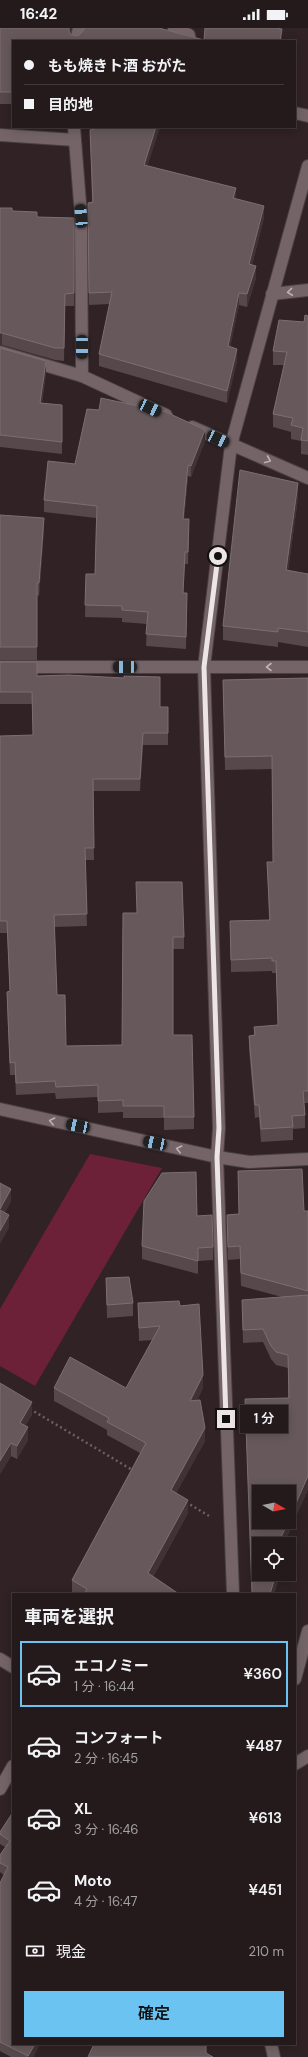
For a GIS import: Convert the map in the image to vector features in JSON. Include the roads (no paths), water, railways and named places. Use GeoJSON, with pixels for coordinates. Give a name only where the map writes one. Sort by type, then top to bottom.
{"type":"FeatureCollection","features":[{"type":"Feature","properties":{"kind":"street"},"geometry":{"type":"LineString","coordinates":[[76,40],[79,28]]}},
{"type":"Feature","properties":{"kind":"street"},"geometry":{"type":"LineString","coordinates":[[174,28],[189,35],[190,40]]}},
{"type":"Feature","properties":{"kind":"street"},"geometry":{"type":"LineString","coordinates":[[296,113],[308,116]]}},
{"type":"Feature","properties":{"kind":"street"},"geometry":{"type":"LineString","coordinates":[[74,128],[81,216],[82,376]]}},
{"type":"Feature","properties":{"kind":"street"},"geometry":{"type":"LineString","coordinates":[[0,134],[75,140]]}},
{"type":"Feature","properties":{"kind":"street"},"geometry":{"type":"LineString","coordinates":[[232,1593],[217,1157],[219,1120],[204,667],[231,445],[308,166]]}},
{"type":"Feature","properties":{"kind":"street"},"geometry":{"type":"LineString","coordinates":[[272,294],[308,290]]}},
{"type":"Feature","properties":{"kind":"street"},"geometry":{"type":"LineString","coordinates":[[0,352],[82,376],[231,445],[308,478]]}},
{"type":"Feature","properties":{"kind":"street"},"geometry":{"type":"LineString","coordinates":[[0,667],[308,667]]}},
{"type":"Feature","properties":{"kind":"street"},"geometry":{"type":"LineString","coordinates":[[0,1109],[217,1157],[249,1162],[308,1159]]}},
{"type":"Feature","properties":{"kind":"street"},"geometry":{"type":"LineString","coordinates":[[296,1674],[308,1631]]}},
{"type":"Feature","properties":{"kind":"street"},"geometry":{"type":"LineString","coordinates":[[0,1659],[12,1666]]}},
{"type":"Feature","properties":{"kind":"street"},"geometry":{"type":"LineString","coordinates":[[296,1763],[308,1756]]}},
{"type":"Feature","properties":{"kind":"street"},"geometry":{"type":"LineString","coordinates":[[0,1789],[12,1768]]}},
{"type":"Feature","properties":{"kind":"street"},"geometry":{"type":"LineString","coordinates":[[271,2045],[274,2057]]}}]}
